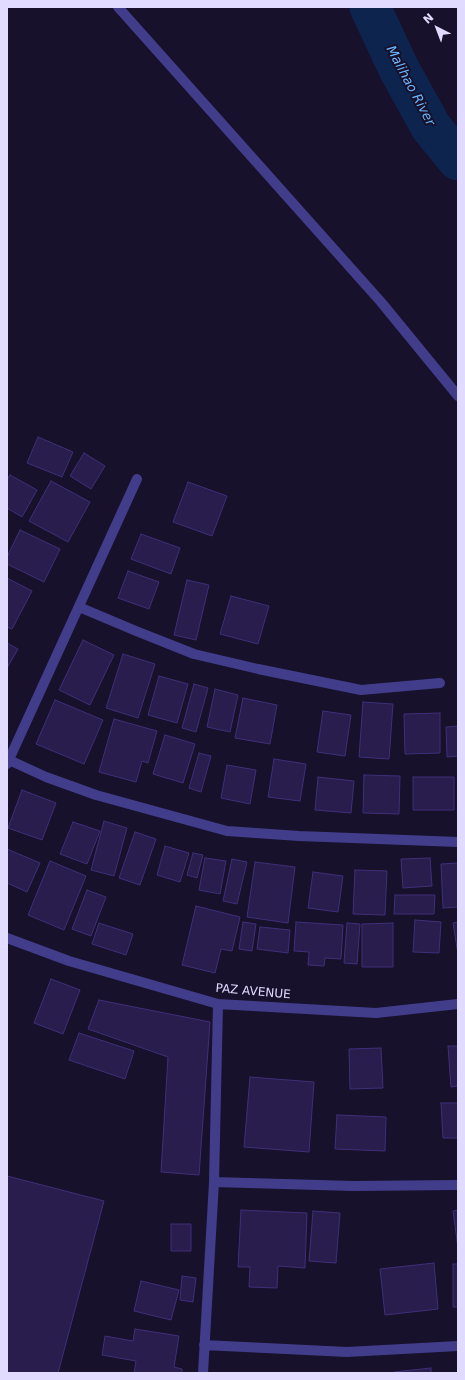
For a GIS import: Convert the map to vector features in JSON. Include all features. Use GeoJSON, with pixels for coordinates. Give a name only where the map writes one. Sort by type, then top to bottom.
{"type":"FeatureCollection","features":[{"type":"Feature","properties":{"kind":"street"},"geometry":{"type":"LineString","coordinates":[[118,7],[382,302],[458,396]]}},
{"type":"Feature","properties":{"kind":"street"},"geometry":{"type":"LineString","coordinates":[[136,479],[8,762],[96,795],[227,831],[306,837],[458,842]]}},
{"type":"Feature","properties":{"kind":"street"},"geometry":{"type":"LineString","coordinates":[[78,607],[136,632],[194,654],[258,669],[361,690],[440,682]]}},
{"type":"Feature","properties":{"kind":"street","name":"PAZ AVENUE"},"geometry":{"type":"LineString","coordinates":[[7,938],[69,961],[218,1004],[376,1013],[458,1004]]}},
{"type":"Feature","properties":{"kind":"street"},"geometry":{"type":"LineString","coordinates":[[203,1373],[214,1182],[218,1004]]}},
{"type":"Feature","properties":{"kind":"street"},"geometry":{"type":"LineString","coordinates":[[214,1182],[353,1186],[458,1185]]}},
{"type":"Feature","properties":{"kind":"street"},"geometry":{"type":"LineString","coordinates":[[204,1345],[347,1352],[458,1346]]}},
{"type":"Feature","properties":{"kind":"building"},"geometry":{"type":"Polygon","coordinates":[[[38,437],[73,452],[62,477],[27,463],[38,437]]]}},
{"type":"Feature","properties":{"kind":"building"},"geometry":{"type":"Polygon","coordinates":[[[84,453],[105,466],[91,489],[70,476],[84,453]]]}},
{"type":"Feature","properties":{"kind":"building"},"geometry":{"type":"Polygon","coordinates":[[[10,475],[37,490],[22,517],[7,508],[7,480],[10,475]]]}},
{"type":"Feature","properties":{"kind":"building"},"geometry":{"type":"Polygon","coordinates":[[[51,481],[90,502],[68,542],[29,521],[51,481]]]}},
{"type":"Feature","properties":{"kind":"building"},"geometry":{"type":"Polygon","coordinates":[[[188,482],[227,496],[212,536],[173,522],[188,482]]]}},
{"type":"Feature","properties":{"kind":"building"},"geometry":{"type":"Polygon","coordinates":[[[20,530],[60,549],[44,582],[7,564],[7,557],[20,530]]]}},
{"type":"Feature","properties":{"kind":"building"},"geometry":{"type":"Polygon","coordinates":[[[141,534],[180,548],[171,574],[131,559],[141,534]]]}},
{"type":"Feature","properties":{"kind":"building"},"geometry":{"type":"Polygon","coordinates":[[[128,571],[159,582],[149,609],[118,598],[128,571]]]}},
{"type":"Feature","properties":{"kind":"building"},"geometry":{"type":"Polygon","coordinates":[[[7,578],[32,591],[12,629],[7,627],[7,578]]]}},
{"type":"Feature","properties":{"kind":"building"},"geometry":{"type":"Polygon","coordinates":[[[187,580],[209,585],[196,640],[174,635],[187,580]]]}},
{"type":"Feature","properties":{"kind":"building"},"geometry":{"type":"Polygon","coordinates":[[[231,596],[269,606],[258,644],[220,634],[231,596]]]}},
{"type":"Feature","properties":{"kind":"building"},"geometry":{"type":"Polygon","coordinates":[[[83,640],[114,655],[90,705],[59,690],[83,640]]]}},
{"type":"Feature","properties":{"kind":"building"},"geometry":{"type":"Polygon","coordinates":[[[7,643],[18,649],[7,668],[7,643]]]}},
{"type":"Feature","properties":{"kind":"building"},"geometry":{"type":"Polygon","coordinates":[[[123,654],[155,664],[138,718],[106,708],[123,654]]]}},
{"type":"Feature","properties":{"kind":"building"},"geometry":{"type":"Polygon","coordinates":[[[159,676],[188,684],[177,723],[148,715],[159,676]]]}},
{"type":"Feature","properties":{"kind":"building"},"geometry":{"type":"Polygon","coordinates":[[[194,684],[208,688],[196,732],[182,728],[194,684]]]}},
{"type":"Feature","properties":{"kind":"building"},"geometry":{"type":"Polygon","coordinates":[[[215,689],[238,695],[230,732],[207,727],[215,689]]]}},
{"type":"Feature","properties":{"kind":"building"},"geometry":{"type":"Polygon","coordinates":[[[243,698],[277,705],[270,744],[235,738],[243,698]]]}},
{"type":"Feature","properties":{"kind":"building"},"geometry":{"type":"Polygon","coordinates":[[[55,700],[103,720],[84,764],[36,744],[55,700]]]}},
{"type":"Feature","properties":{"kind":"building"},"geometry":{"type":"Polygon","coordinates":[[[363,702],[393,704],[389,759],[359,757],[363,702]]]}},
{"type":"Feature","properties":{"kind":"building"},"geometry":{"type":"Polygon","coordinates":[[[323,711],[351,715],[345,756],[317,752],[323,711]]]}},
{"type":"Feature","properties":{"kind":"building"},"geometry":{"type":"Polygon","coordinates":[[[440,713],[440,753],[405,754],[404,714],[440,713]]]}},
{"type":"Feature","properties":{"kind":"building"},"geometry":{"type":"Polygon","coordinates":[[[114,719],[157,731],[148,763],[142,761],[136,782],[99,772],[114,719]]]}},
{"type":"Feature","properties":{"kind":"building"},"geometry":{"type":"Polygon","coordinates":[[[458,726],[458,756],[447,757],[446,727],[458,726]]]}},
{"type":"Feature","properties":{"kind":"building"},"geometry":{"type":"Polygon","coordinates":[[[165,735],[195,744],[183,783],[153,774],[165,735]]]}},
{"type":"Feature","properties":{"kind":"building"},"geometry":{"type":"Polygon","coordinates":[[[199,753],[211,756],[201,792],[189,788],[199,753]]]}},
{"type":"Feature","properties":{"kind":"building"},"geometry":{"type":"Polygon","coordinates":[[[274,759],[306,764],[300,801],[268,797],[274,759]]]}},
{"type":"Feature","properties":{"kind":"building"},"geometry":{"type":"Polygon","coordinates":[[[227,765],[256,770],[250,804],[221,798],[227,765]]]}},
{"type":"Feature","properties":{"kind":"building"},"geometry":{"type":"Polygon","coordinates":[[[364,775],[400,776],[399,814],[363,813],[364,775]]]}},
{"type":"Feature","properties":{"kind":"building"},"geometry":{"type":"Polygon","coordinates":[[[318,777],[354,781],[351,813],[315,810],[318,777]]]}},
{"type":"Feature","properties":{"kind":"building"},"geometry":{"type":"Polygon","coordinates":[[[413,777],[454,777],[454,810],[413,810],[413,777]]]}},
{"type":"Feature","properties":{"kind":"building"},"geometry":{"type":"Polygon","coordinates":[[[22,790],[56,803],[42,840],[8,828],[22,790]]]}},
{"type":"Feature","properties":{"kind":"building"},"geometry":{"type":"Polygon","coordinates":[[[104,821],[127,828],[114,876],[91,870],[104,821]]]}},
{"type":"Feature","properties":{"kind":"building"},"geometry":{"type":"Polygon","coordinates":[[[73,822],[100,831],[87,864],[60,854],[73,822]]]}},
{"type":"Feature","properties":{"kind":"building"},"geometry":{"type":"Polygon","coordinates":[[[135,832],[156,839],[140,885],[119,878],[135,832]]]}},
{"type":"Feature","properties":{"kind":"building"},"geometry":{"type":"Polygon","coordinates":[[[165,846],[189,853],[180,882],[157,875],[165,846]]]}},
{"type":"Feature","properties":{"kind":"building"},"geometry":{"type":"Polygon","coordinates":[[[7,849],[40,863],[27,892],[7,883],[7,849]]]}},
{"type":"Feature","properties":{"kind":"building"},"geometry":{"type":"Polygon","coordinates":[[[193,853],[203,855],[197,878],[187,875],[193,853]]]}},
{"type":"Feature","properties":{"kind":"building"},"geometry":{"type":"Polygon","coordinates":[[[205,858],[226,861],[220,894],[199,890],[205,858]]]}},
{"type":"Feature","properties":{"kind":"building"},"geometry":{"type":"Polygon","coordinates":[[[430,858],[432,886],[403,888],[401,859],[430,858]]]}},
{"type":"Feature","properties":{"kind":"building"},"geometry":{"type":"Polygon","coordinates":[[[232,859],[247,862],[237,904],[223,901],[232,859]]]}},
{"type":"Feature","properties":{"kind":"building"},"geometry":{"type":"Polygon","coordinates":[[[50,861],[86,876],[64,930],[28,915],[50,861]]]}},
{"type":"Feature","properties":{"kind":"building"},"geometry":{"type":"Polygon","coordinates":[[[255,862],[295,867],[288,923],[247,917],[255,862]]]}},
{"type":"Feature","properties":{"kind":"building"},"geometry":{"type":"Polygon","coordinates":[[[458,863],[458,907],[443,908],[441,864],[458,863]]]}},
{"type":"Feature","properties":{"kind":"building"},"geometry":{"type":"Polygon","coordinates":[[[355,870],[387,871],[385,915],[353,914],[355,870]]]}},
{"type":"Feature","properties":{"kind":"building"},"geometry":{"type":"Polygon","coordinates":[[[313,872],[343,876],[338,912],[308,908],[313,872]]]}},
{"type":"Feature","properties":{"kind":"building"},"geometry":{"type":"Polygon","coordinates":[[[87,890],[106,897],[91,936],[72,929],[87,890]]]}},
{"type":"Feature","properties":{"kind":"building"},"geometry":{"type":"Polygon","coordinates":[[[395,895],[435,895],[434,914],[394,914],[395,895]]]}},
{"type":"Feature","properties":{"kind":"building"},"geometry":{"type":"Polygon","coordinates":[[[196,906],[240,917],[232,951],[221,949],[215,973],[182,965],[196,906]]]}},
{"type":"Feature","properties":{"kind":"building"},"geometry":{"type":"Polygon","coordinates":[[[415,920],[441,922],[439,953],[413,952],[415,920]]]}},
{"type":"Feature","properties":{"kind":"building"},"geometry":{"type":"Polygon","coordinates":[[[243,922],[256,924],[252,951],[239,949],[243,922]]]}},
{"type":"Feature","properties":{"kind":"building"},"geometry":{"type":"Polygon","coordinates":[[[296,922],[343,925],[341,959],[325,958],[324,966],[308,965],[309,952],[294,951],[296,922]]]}},
{"type":"Feature","properties":{"kind":"building"},"geometry":{"type":"Polygon","coordinates":[[[458,922],[458,954],[453,923],[458,922]]]}},
{"type":"Feature","properties":{"kind":"building"},"geometry":{"type":"Polygon","coordinates":[[[99,923],[133,934],[126,955],[92,944],[99,923]]]}},
{"type":"Feature","properties":{"kind":"building"},"geometry":{"type":"Polygon","coordinates":[[[347,923],[360,924],[357,964],[344,963],[347,923]]]}},
{"type":"Feature","properties":{"kind":"building"},"geometry":{"type":"Polygon","coordinates":[[[393,923],[393,967],[362,967],[362,924],[393,923]]]}},
{"type":"Feature","properties":{"kind":"building"},"geometry":{"type":"Polygon","coordinates":[[[260,927],[290,930],[288,953],[257,949],[260,927]]]}},
{"type":"Feature","properties":{"kind":"building"},"geometry":{"type":"Polygon","coordinates":[[[51,979],[80,990],[63,1034],[34,1023],[51,979]]]}},
{"type":"Feature","properties":{"kind":"building"},"geometry":{"type":"Polygon","coordinates":[[[99,1000],[210,1022],[199,1175],[161,1172],[168,1057],[88,1029],[99,1000]]]}},
{"type":"Feature","properties":{"kind":"building"},"geometry":{"type":"Polygon","coordinates":[[[79,1033],[134,1051],[125,1079],[69,1060],[79,1033]]]}},
{"type":"Feature","properties":{"kind":"building"},"geometry":{"type":"Polygon","coordinates":[[[448,1046],[458,1046],[458,1086],[451,1087],[448,1046]]]}},
{"type":"Feature","properties":{"kind":"building"},"geometry":{"type":"Polygon","coordinates":[[[381,1048],[383,1088],[350,1089],[349,1049],[381,1048]]]}},
{"type":"Feature","properties":{"kind":"building"},"geometry":{"type":"Polygon","coordinates":[[[250,1077],[314,1082],[309,1152],[244,1147],[250,1077]]]}},
{"type":"Feature","properties":{"kind":"building"},"geometry":{"type":"Polygon","coordinates":[[[441,1103],[458,1103],[458,1138],[443,1138],[441,1103]]]}},
{"type":"Feature","properties":{"kind":"building"},"geometry":{"type":"Polygon","coordinates":[[[337,1115],[386,1117],[385,1151],[335,1149],[337,1115]]]}},
{"type":"Feature","properties":{"kind":"building"},"geometry":{"type":"Polygon","coordinates":[[[7,1176],[104,1201],[58,1373],[7,1373],[7,1176]]]}},
{"type":"Feature","properties":{"kind":"building"},"geometry":{"type":"Polygon","coordinates":[[[241,1210],[307,1213],[305,1268],[278,1266],[277,1288],[249,1287],[250,1267],[238,1267],[241,1210]]]}},
{"type":"Feature","properties":{"kind":"building"},"geometry":{"type":"Polygon","coordinates":[[[458,1210],[458,1248],[453,1211],[458,1210]]]}},
{"type":"Feature","properties":{"kind":"building"},"geometry":{"type":"Polygon","coordinates":[[[313,1211],[340,1213],[336,1263],[309,1261],[313,1211]]]}},
{"type":"Feature","properties":{"kind":"building"},"geometry":{"type":"Polygon","coordinates":[[[171,1224],[191,1224],[191,1251],[171,1251],[171,1224]]]}},
{"type":"Feature","properties":{"kind":"building"},"geometry":{"type":"Polygon","coordinates":[[[434,1263],[438,1309],[385,1315],[380,1269],[434,1263]]]}},
{"type":"Feature","properties":{"kind":"building"},"geometry":{"type":"Polygon","coordinates":[[[453,1264],[458,1264],[458,1307],[453,1307],[453,1264]]]}},
{"type":"Feature","properties":{"kind":"building"},"geometry":{"type":"Polygon","coordinates":[[[182,1276],[196,1278],[193,1302],[180,1300],[182,1276]]]}},
{"type":"Feature","properties":{"kind":"building"},"geometry":{"type":"Polygon","coordinates":[[[141,1281],[179,1290],[171,1320],[134,1311],[141,1281]]]}},
{"type":"Feature","properties":{"kind":"building"},"geometry":{"type":"Polygon","coordinates":[[[135,1329],[179,1336],[174,1367],[182,1369],[182,1373],[134,1373],[136,1361],[102,1355],[105,1336],[133,1341],[135,1329]]]}},
{"type":"Feature","properties":{"kind":"building"},"geometry":{"type":"Polygon","coordinates":[[[431,1368],[431,1373],[394,1373],[394,1372],[431,1368]]]}},
{"type":"Feature","properties":{"kind":"waterway","name":"Malihao River"},"geometry":{"type":"LineString","coordinates":[[370,7],[399,69],[431,127],[458,160]]}}]}
